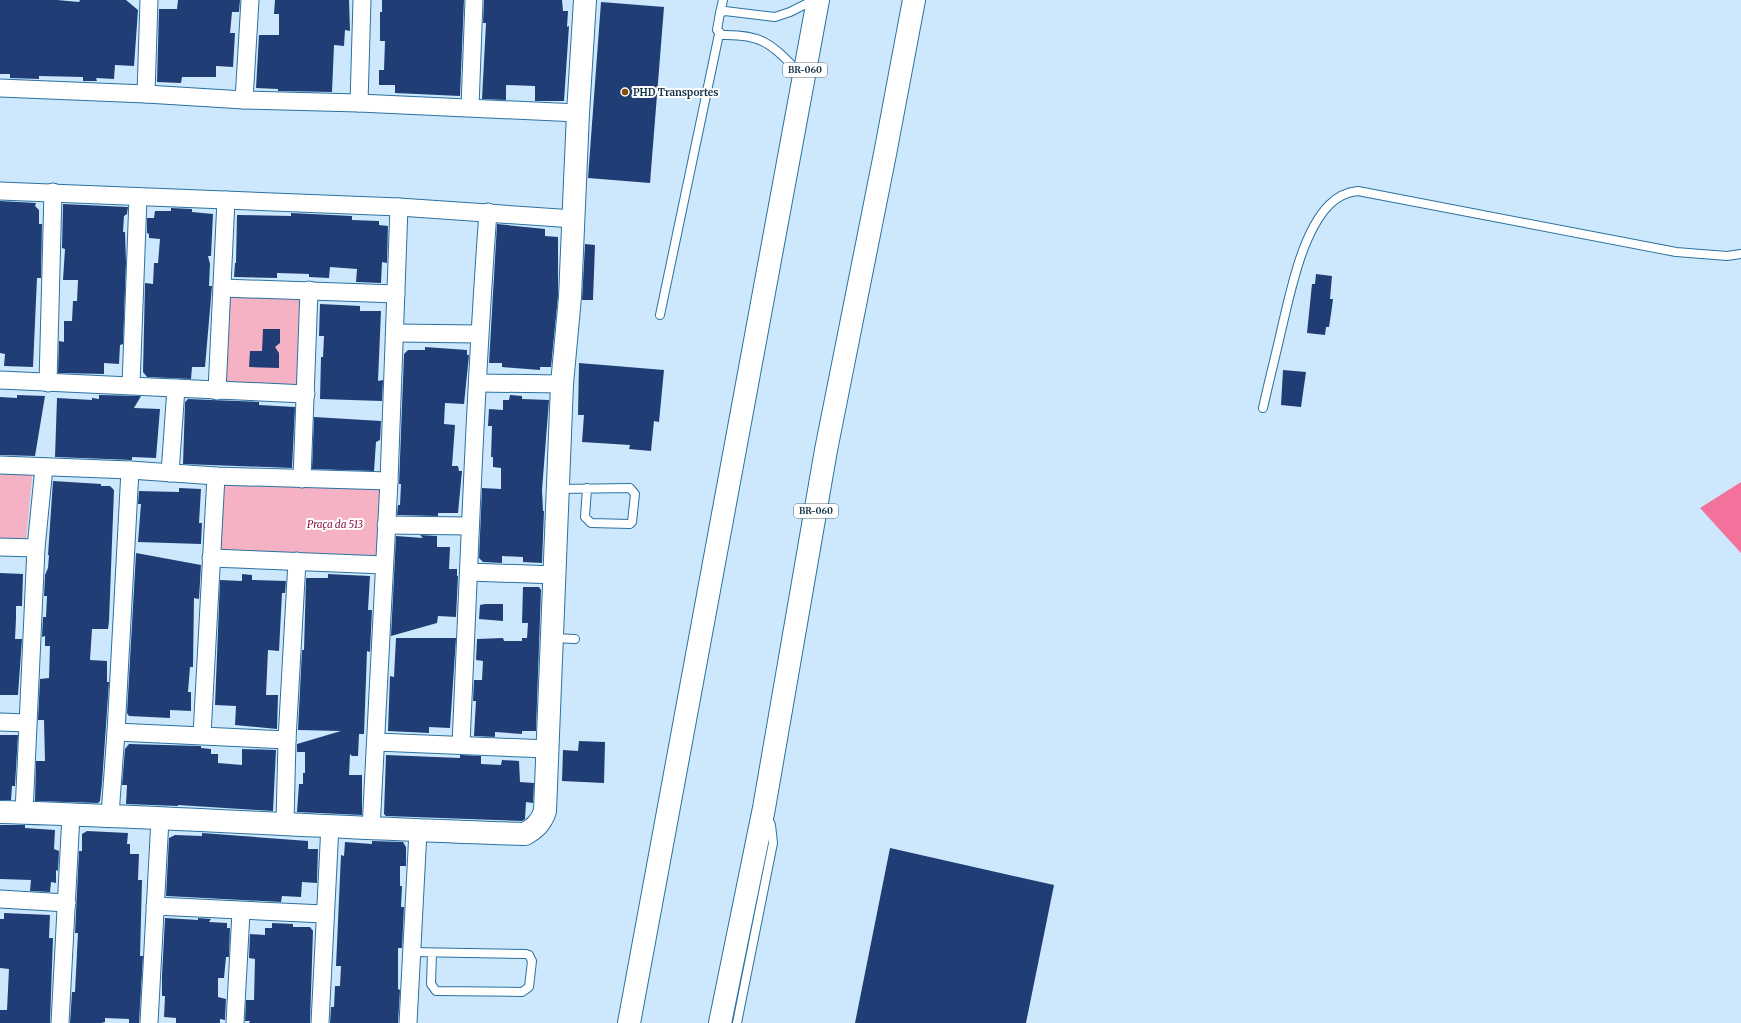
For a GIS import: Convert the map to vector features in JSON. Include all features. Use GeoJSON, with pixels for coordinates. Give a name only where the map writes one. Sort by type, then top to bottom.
{"type":"FeatureCollection","features":[{"type":"Feature","properties":{"kind":"main road"},"geometry":{"type":"LineString","coordinates":[[0,812],[110,815],[160,819],[330,825],[372,829],[525,834],[535,828],[542,820],[545,811],[556,575],[562,384],[570,297],[578,113],[586,0]]}},
{"type":"Feature","properties":{"kind":"main road","name":"BR-060"},"geometry":{"type":"LineString","coordinates":[[629,1023],[818,0]]}},
{"type":"Feature","properties":{"kind":"main road","name":"BR-060"},"geometry":{"type":"LineString","coordinates":[[720,1023],[764,808],[826,450],[914,0]]}},
{"type":"Feature","properties":{"kind":"street"},"geometry":{"type":"LineString","coordinates":[[146,94],[149,0]]}},
{"type":"Feature","properties":{"kind":"street"},"geometry":{"type":"LineString","coordinates":[[244,100],[250,0]]}},
{"type":"Feature","properties":{"kind":"street"},"geometry":{"type":"LineString","coordinates":[[359,103],[362,0]]}},
{"type":"Feature","properties":{"kind":"street"},"geometry":{"type":"LineString","coordinates":[[470,107],[474,0]]}},
{"type":"Feature","properties":{"kind":"street"},"geometry":{"type":"LineString","coordinates":[[0,88],[244,100],[470,107],[578,113]]}},
{"type":"Feature","properties":{"kind":"street"},"geometry":{"type":"LineString","coordinates":[[0,191],[53,192],[138,198],[399,207],[574,219]]}},
{"type":"Feature","properties":{"kind":"street"},"geometry":{"type":"LineString","coordinates":[[48,383],[53,192]]}},
{"type":"Feature","properties":{"kind":"street"},"geometry":{"type":"LineString","coordinates":[[131,385],[138,198]]}},
{"type":"Feature","properties":{"kind":"street"},"geometry":{"type":"LineString","coordinates":[[217,391],[226,200]]}},
{"type":"Feature","properties":{"kind":"street"},"geometry":{"type":"LineString","coordinates":[[372,829],[389,481],[399,207]]}},
{"type":"Feature","properties":{"kind":"street"},"geometry":{"type":"LineString","coordinates":[[461,744],[479,334],[488,212]]}},
{"type":"Feature","properties":{"kind":"street"},"geometry":{"type":"LineString","coordinates":[[223,288],[396,294]]}},
{"type":"Feature","properties":{"kind":"street"},"geometry":{"type":"LineString","coordinates":[[302,479],[309,290]]}},
{"type":"Feature","properties":{"kind":"street"},"geometry":{"type":"LineString","coordinates":[[395,332],[479,334]]}},
{"type":"Feature","properties":{"kind":"street"},"geometry":{"type":"LineString","coordinates":[[0,380],[306,394]]}},
{"type":"Feature","properties":{"kind":"street"},"geometry":{"type":"LineString","coordinates":[[478,383],[562,384]]}},
{"type":"Feature","properties":{"kind":"street"},"geometry":{"type":"LineString","coordinates":[[170,473],[176,388]]}},
{"type":"Feature","properties":{"kind":"street"},"geometry":{"type":"LineString","coordinates":[[0,465],[130,470],[216,476],[389,481]]}},
{"type":"Feature","properties":{"kind":"street"},"geometry":{"type":"LineString","coordinates":[[24,813],[36,548],[44,467]]}},
{"type":"Feature","properties":{"kind":"street"},"geometry":{"type":"LineString","coordinates":[[110,815],[130,470]]}},
{"type":"Feature","properties":{"kind":"street"},"geometry":{"type":"LineString","coordinates":[[202,735],[216,476]]}},
{"type":"Feature","properties":{"kind":"street"},"geometry":{"type":"LineString","coordinates":[[386,525],[470,526]]}},
{"type":"Feature","properties":{"kind":"street"},"geometry":{"type":"LineString","coordinates":[[0,547],[36,548]]}},
{"type":"Feature","properties":{"kind":"street"},"geometry":{"type":"LineString","coordinates":[[211,558],[384,565]]}},
{"type":"Feature","properties":{"kind":"street"},"geometry":{"type":"LineString","coordinates":[[285,823],[287,740],[298,561]]}},
{"type":"Feature","properties":{"kind":"street"},"geometry":{"type":"LineString","coordinates":[[469,572],[556,575]]}},
{"type":"Feature","properties":{"kind":"street"},"geometry":{"type":"LineString","coordinates":[[0,722],[28,723]]}},
{"type":"Feature","properties":{"kind":"street"},"geometry":{"type":"LineString","coordinates":[[116,732],[287,740]]}},
{"type":"Feature","properties":{"kind":"street"},"geometry":{"type":"LineString","coordinates":[[376,742],[461,744],[548,749]]}},
{"type":"Feature","properties":{"kind":"street"},"geometry":{"type":"LineString","coordinates":[[60,1023],[71,815]]}},
{"type":"Feature","properties":{"kind":"street"},"geometry":{"type":"LineString","coordinates":[[149,1023],[160,819]]}},
{"type":"Feature","properties":{"kind":"street"},"geometry":{"type":"LineString","coordinates":[[320,1023],[324,914],[330,825]]}},
{"type":"Feature","properties":{"kind":"street"},"geometry":{"type":"LineString","coordinates":[[408,1023],[418,831]]}},
{"type":"Feature","properties":{"kind":"street"},"geometry":{"type":"LineString","coordinates":[[0,899],[67,903]]}},
{"type":"Feature","properties":{"kind":"street"},"geometry":{"type":"LineString","coordinates":[[155,906],[241,912],[324,914]]}},
{"type":"Feature","properties":{"kind":"street"},"geometry":{"type":"LineString","coordinates":[[235,1023],[241,912]]}},
{"type":"Feature","properties":{"kind":"lane"},"geometry":{"type":"LineString","coordinates":[[660,315],[719,34],[717,25],[723,0]]}},
{"type":"Feature","properties":{"kind":"lane"},"geometry":{"type":"LineString","coordinates":[[720,13],[725,11],[775,17],[790,12],[814,0]]}},
{"type":"Feature","properties":{"kind":"lane"},"geometry":{"type":"LineString","coordinates":[[719,34],[749,36],[763,41],[772,46],[804,76]]}},
{"type":"Feature","properties":{"kind":"lane"},"geometry":{"type":"LineString","coordinates":[[1263,408],[1294,277],[1304,251],[1315,226],[1328,206],[1348,192],[1358,191],[1676,252],[1727,256],[1741,254]]}},
{"type":"Feature","properties":{"kind":"lane"},"geometry":{"type":"LineString","coordinates":[[559,488],[587,488],[630,488],[634,490],[635,494],[632,522],[630,524],[591,523],[586,520],[587,488]]}},
{"type":"Feature","properties":{"kind":"lane"},"geometry":{"type":"LineString","coordinates":[[553,638],[575,639]]}},
{"type":"Feature","properties":{"kind":"lane"},"geometry":{"type":"LineString","coordinates":[[737,1023],[773,843],[771,825],[764,808]]}},
{"type":"Feature","properties":{"kind":"lane"},"geometry":{"type":"LineString","coordinates":[[412,952],[432,952],[529,955],[532,961],[529,986],[522,992],[436,991],[431,984],[432,952]]}},
{"type":"Feature","properties":{"kind":"green space"},"geometry":{"type":"Polygon","coordinates":[[[223,282],[315,287],[308,403],[214,399],[223,282]]]}},
{"type":"Feature","properties":{"kind":"green space"},"geometry":{"type":"Polygon","coordinates":[[[0,465],[33,466],[26,541],[0,540],[0,465]]]}},
{"type":"Feature","properties":{"kind":"green space","name":"Praça da 513"},"geometry":{"type":"Polygon","coordinates":[[[211,472],[395,478],[389,574],[206,566],[211,472]]]}},
{"type":"Feature","properties":{"kind":"shaded area"},"geometry":{"type":"Polygon","coordinates":[[[1741,482],[1741,553],[1700,508],[1741,482]]]}},
{"type":"Feature","properties":{"kind":"building"},"geometry":{"type":"Polygon","coordinates":[[[0,0],[57,0],[79,2],[80,0],[126,0],[138,10],[134,66],[115,65],[114,79],[96,78],[97,81],[83,81],[83,77],[39,76],[39,79],[10,78],[10,74],[0,74],[0,0]]]}},
{"type":"Feature","properties":{"kind":"building"},"geometry":{"type":"Polygon","coordinates":[[[178,0],[240,0],[239,12],[232,12],[230,33],[235,33],[233,67],[216,66],[216,77],[182,77],[181,83],[157,82],[159,9],[177,9],[178,0]]]}},
{"type":"Feature","properties":{"kind":"building"},"geometry":{"type":"Polygon","coordinates":[[[275,0],[349,0],[350,31],[345,30],[344,46],[334,45],[332,92],[278,91],[278,89],[256,88],[259,35],[279,35],[279,14],[274,14],[275,0]]]}},
{"type":"Feature","properties":{"kind":"building"},"geometry":{"type":"Polygon","coordinates":[[[382,0],[464,0],[460,96],[395,93],[395,85],[379,85],[379,70],[384,70],[385,41],[380,41],[380,12],[382,12],[382,0]]]}},
{"type":"Feature","properties":{"kind":"building"},"geometry":{"type":"Polygon","coordinates":[[[484,0],[562,0],[563,11],[568,11],[567,27],[569,26],[564,101],[535,101],[535,86],[506,85],[506,100],[482,99],[486,23],[483,23],[484,0]]]}},
{"type":"Feature","properties":{"kind":"building","name":"PHD Transportes"},"geometry":{"type":"Polygon","coordinates":[[[601,2],[664,7],[650,183],[588,178],[601,2]]]}},
{"type":"Feature","properties":{"kind":"building"},"geometry":{"type":"Polygon","coordinates":[[[0,201],[36,203],[35,206],[39,210],[39,224],[42,224],[41,278],[37,278],[33,367],[4,366],[5,354],[0,353],[0,201]]]}},
{"type":"Feature","properties":{"kind":"building"},"geometry":{"type":"Polygon","coordinates":[[[63,204],[128,207],[127,214],[124,216],[123,232],[125,232],[126,262],[123,344],[120,345],[119,364],[104,363],[104,374],[58,373],[59,341],[64,342],[64,321],[72,321],[73,301],[77,301],[78,280],[63,280],[65,249],[62,248],[63,204]]]}},
{"type":"Feature","properties":{"kind":"building"},"geometry":{"type":"Polygon","coordinates":[[[171,208],[192,209],[192,212],[213,214],[211,256],[208,256],[210,264],[209,286],[212,286],[205,367],[192,367],[191,379],[147,377],[143,372],[145,283],[153,284],[154,263],[158,263],[160,239],[149,238],[149,234],[147,233],[147,218],[154,218],[155,211],[171,211],[171,208]]]}},
{"type":"Feature","properties":{"kind":"building"},"geometry":{"type":"Polygon","coordinates":[[[291,213],[352,216],[352,220],[379,221],[379,225],[388,226],[387,263],[382,262],[381,283],[356,282],[357,269],[330,267],[329,278],[309,277],[309,274],[277,273],[277,278],[234,277],[236,263],[237,215],[291,216],[291,213]]]}},
{"type":"Feature","properties":{"kind":"building"},"geometry":{"type":"Polygon","coordinates":[[[497,224],[545,229],[545,236],[558,237],[558,296],[551,367],[540,367],[540,370],[502,367],[502,363],[489,363],[497,224]]]}},
{"type":"Feature","properties":{"kind":"building"},"geometry":{"type":"Polygon","coordinates":[[[585,244],[595,245],[593,300],[582,300],[585,244]]]}},
{"type":"Feature","properties":{"kind":"building"},"geometry":{"type":"Polygon","coordinates":[[[1316,274],[1332,276],[1330,299],[1333,299],[1329,327],[1326,327],[1325,335],[1307,333],[1312,284],[1315,284],[1316,274]]]}},
{"type":"Feature","properties":{"kind":"building"},"geometry":{"type":"Polygon","coordinates":[[[320,304],[360,306],[360,311],[381,311],[378,381],[383,380],[382,401],[320,399],[321,357],[323,357],[324,336],[319,336],[320,304]]]}},
{"type":"Feature","properties":{"kind":"building"},"geometry":{"type":"Polygon","coordinates":[[[263,329],[280,329],[280,343],[275,347],[279,353],[279,368],[249,367],[250,351],[262,351],[263,329]]]}},
{"type":"Feature","properties":{"kind":"building"},"geometry":{"type":"Polygon","coordinates":[[[425,347],[467,350],[467,355],[469,355],[464,404],[445,403],[444,424],[455,425],[452,466],[458,466],[459,471],[462,471],[458,513],[438,513],[438,516],[397,515],[398,505],[400,505],[401,484],[399,484],[404,354],[408,350],[425,350],[425,347]]]}},
{"type":"Feature","properties":{"kind":"building"},"geometry":{"type":"Polygon","coordinates":[[[579,363],[664,370],[659,422],[654,421],[651,451],[629,449],[630,445],[582,442],[584,415],[578,415],[579,363]]]}},
{"type":"Feature","properties":{"kind":"building"},"geometry":{"type":"Polygon","coordinates":[[[1283,370],[1306,372],[1301,407],[1281,405],[1283,370]]]}},
{"type":"Feature","properties":{"kind":"building"},"geometry":{"type":"Polygon","coordinates":[[[17,395],[45,396],[35,456],[0,455],[0,397],[17,398],[17,395]]]}},
{"type":"Feature","properties":{"kind":"building"},"geometry":{"type":"Polygon","coordinates":[[[99,395],[141,396],[134,408],[160,409],[156,458],[132,457],[132,460],[55,457],[57,398],[92,400],[92,398],[99,399],[99,395]]]}},
{"type":"Feature","properties":{"kind":"building"},"geometry":{"type":"Polygon","coordinates":[[[510,395],[522,396],[522,399],[549,400],[542,490],[544,511],[542,563],[523,562],[523,557],[502,556],[502,563],[483,562],[479,558],[482,488],[501,489],[501,468],[493,467],[493,457],[491,457],[492,426],[488,426],[489,409],[503,410],[503,400],[509,400],[510,395]]]}},
{"type":"Feature","properties":{"kind":"building"},"geometry":{"type":"Polygon","coordinates":[[[188,399],[259,402],[259,405],[295,407],[292,468],[183,464],[185,402],[188,399]]]}},
{"type":"Feature","properties":{"kind":"building"},"geometry":{"type":"Polygon","coordinates":[[[314,417],[381,421],[380,440],[376,442],[374,471],[312,469],[314,417]]]}},
{"type":"Feature","properties":{"kind":"building"},"geometry":{"type":"Polygon","coordinates":[[[53,481],[101,484],[101,486],[110,486],[114,490],[108,629],[92,629],[90,660],[107,661],[107,682],[109,682],[102,783],[100,801],[98,803],[35,801],[36,761],[45,761],[44,720],[38,720],[40,679],[49,678],[50,646],[45,646],[45,636],[42,637],[43,617],[46,617],[47,596],[44,596],[45,575],[48,568],[53,481]]]}},
{"type":"Feature","properties":{"kind":"building"},"geometry":{"type":"Polygon","coordinates":[[[179,488],[201,489],[199,523],[202,523],[201,544],[138,542],[141,504],[138,504],[139,491],[179,492],[179,488]]]}},
{"type":"Feature","properties":{"kind":"building"},"geometry":{"type":"Polygon","coordinates":[[[420,535],[437,536],[437,547],[450,547],[449,569],[457,569],[458,576],[456,617],[438,616],[437,623],[391,636],[396,536],[423,538],[420,535]]]}},
{"type":"Feature","properties":{"kind":"building"},"geometry":{"type":"Polygon","coordinates":[[[136,553],[201,565],[199,599],[194,598],[193,667],[190,667],[188,692],[191,692],[191,711],[170,710],[170,718],[129,716],[127,713],[136,553]]]}},
{"type":"Feature","properties":{"kind":"building"},"geometry":{"type":"Polygon","coordinates":[[[0,573],[23,574],[22,606],[16,606],[15,639],[22,639],[18,695],[0,695],[0,573]]]}},
{"type":"Feature","properties":{"kind":"building"},"geometry":{"type":"Polygon","coordinates":[[[242,574],[252,575],[252,580],[286,581],[285,593],[282,593],[279,651],[268,650],[266,695],[278,695],[277,729],[235,725],[236,706],[215,705],[220,580],[242,581],[242,574]]]}},
{"type":"Feature","properties":{"kind":"building"},"geometry":{"type":"Polygon","coordinates":[[[328,574],[370,576],[368,610],[372,610],[370,652],[367,651],[364,734],[359,734],[358,756],[352,756],[350,754],[349,775],[362,775],[362,815],[297,812],[299,784],[303,784],[303,773],[305,773],[305,752],[297,752],[297,744],[341,731],[298,730],[302,650],[304,650],[306,578],[328,578],[328,574]]]}},
{"type":"Feature","properties":{"kind":"building"},"geometry":{"type":"Polygon","coordinates":[[[523,587],[539,587],[541,590],[536,731],[522,731],[522,734],[495,732],[495,737],[474,736],[476,701],[473,701],[474,680],[482,680],[483,661],[476,660],[477,639],[503,638],[504,641],[522,641],[522,638],[527,638],[528,623],[522,623],[523,587]]]}},
{"type":"Feature","properties":{"kind":"building"},"geometry":{"type":"Polygon","coordinates":[[[503,604],[503,621],[479,619],[480,605],[503,604]]]}},
{"type":"Feature","properties":{"kind":"building"},"geometry":{"type":"Polygon","coordinates":[[[396,638],[456,638],[450,728],[429,727],[429,733],[388,731],[390,676],[394,677],[396,638]]]}},
{"type":"Feature","properties":{"kind":"building"},"geometry":{"type":"Polygon","coordinates":[[[0,735],[18,735],[15,786],[12,786],[11,800],[0,800],[0,735]]]}},
{"type":"Feature","properties":{"kind":"building"},"geometry":{"type":"Polygon","coordinates":[[[579,741],[605,742],[604,783],[562,781],[563,750],[578,751],[579,741]]]}},
{"type":"Feature","properties":{"kind":"building"},"geometry":{"type":"Polygon","coordinates":[[[129,744],[201,746],[201,748],[211,749],[211,754],[218,754],[218,763],[242,765],[242,749],[276,750],[273,811],[178,805],[126,804],[127,785],[122,785],[125,749],[129,744]]]}},
{"type":"Feature","properties":{"kind":"building"},"geometry":{"type":"Polygon","coordinates":[[[386,755],[460,758],[460,755],[481,756],[481,764],[501,765],[502,760],[519,761],[520,782],[534,783],[533,803],[526,802],[525,819],[522,821],[386,816],[384,814],[386,755]]]}},
{"type":"Feature","properties":{"kind":"building"},"geometry":{"type":"Polygon","coordinates":[[[0,825],[25,825],[25,828],[55,830],[54,849],[59,851],[58,871],[56,870],[56,883],[51,882],[50,892],[30,891],[31,880],[0,879],[0,825]]]}},
{"type":"Feature","properties":{"kind":"building"},"geometry":{"type":"Polygon","coordinates":[[[87,831],[128,833],[127,844],[130,844],[130,854],[139,854],[138,880],[142,880],[140,956],[143,956],[139,1023],[129,1023],[129,1019],[105,1018],[105,1022],[101,1023],[70,1023],[72,992],[75,992],[78,933],[75,933],[79,851],[82,851],[82,834],[87,831]]]}},
{"type":"Feature","properties":{"kind":"building"},"geometry":{"type":"Polygon","coordinates":[[[202,833],[308,841],[308,849],[318,849],[317,883],[302,882],[301,897],[282,896],[281,902],[166,896],[169,838],[175,835],[202,836],[202,833]]]}},
{"type":"Feature","properties":{"kind":"building"},"geometry":{"type":"Polygon","coordinates":[[[372,841],[403,842],[406,847],[406,866],[400,866],[400,886],[402,886],[401,907],[404,907],[402,948],[398,948],[398,989],[400,990],[398,1023],[330,1023],[331,1007],[334,1007],[335,986],[340,986],[341,966],[336,966],[341,855],[344,856],[345,842],[372,844],[372,841]]]}},
{"type":"Feature","properties":{"kind":"building"},"geometry":{"type":"Polygon","coordinates":[[[890,848],[1054,885],[1026,1023],[855,1023],[890,848]]]}},
{"type":"Feature","properties":{"kind":"building"},"geometry":{"type":"Polygon","coordinates":[[[4,913],[50,915],[49,938],[53,938],[50,1023],[0,1023],[0,1010],[7,1010],[9,969],[0,968],[0,919],[4,919],[4,913]]]}},
{"type":"Feature","properties":{"kind":"building"},"geometry":{"type":"Polygon","coordinates":[[[165,918],[198,920],[198,918],[211,919],[209,922],[227,923],[227,928],[230,928],[229,957],[226,957],[224,978],[218,978],[218,997],[226,999],[225,1020],[220,1019],[220,1023],[176,1023],[176,1018],[164,1017],[165,996],[162,996],[162,976],[165,918]]]}},
{"type":"Feature","properties":{"kind":"building"},"geometry":{"type":"Polygon","coordinates":[[[272,923],[293,924],[293,927],[310,927],[313,931],[310,1023],[249,1023],[250,1021],[245,1021],[246,1000],[254,1000],[255,959],[249,958],[250,934],[265,935],[265,928],[272,928],[272,923]]]}},
{"type":"Feature","properties":{"kind":"place","name":"PHD Transportes"},"geometry":{"type":"Point","coordinates":[625,92]}}]}
